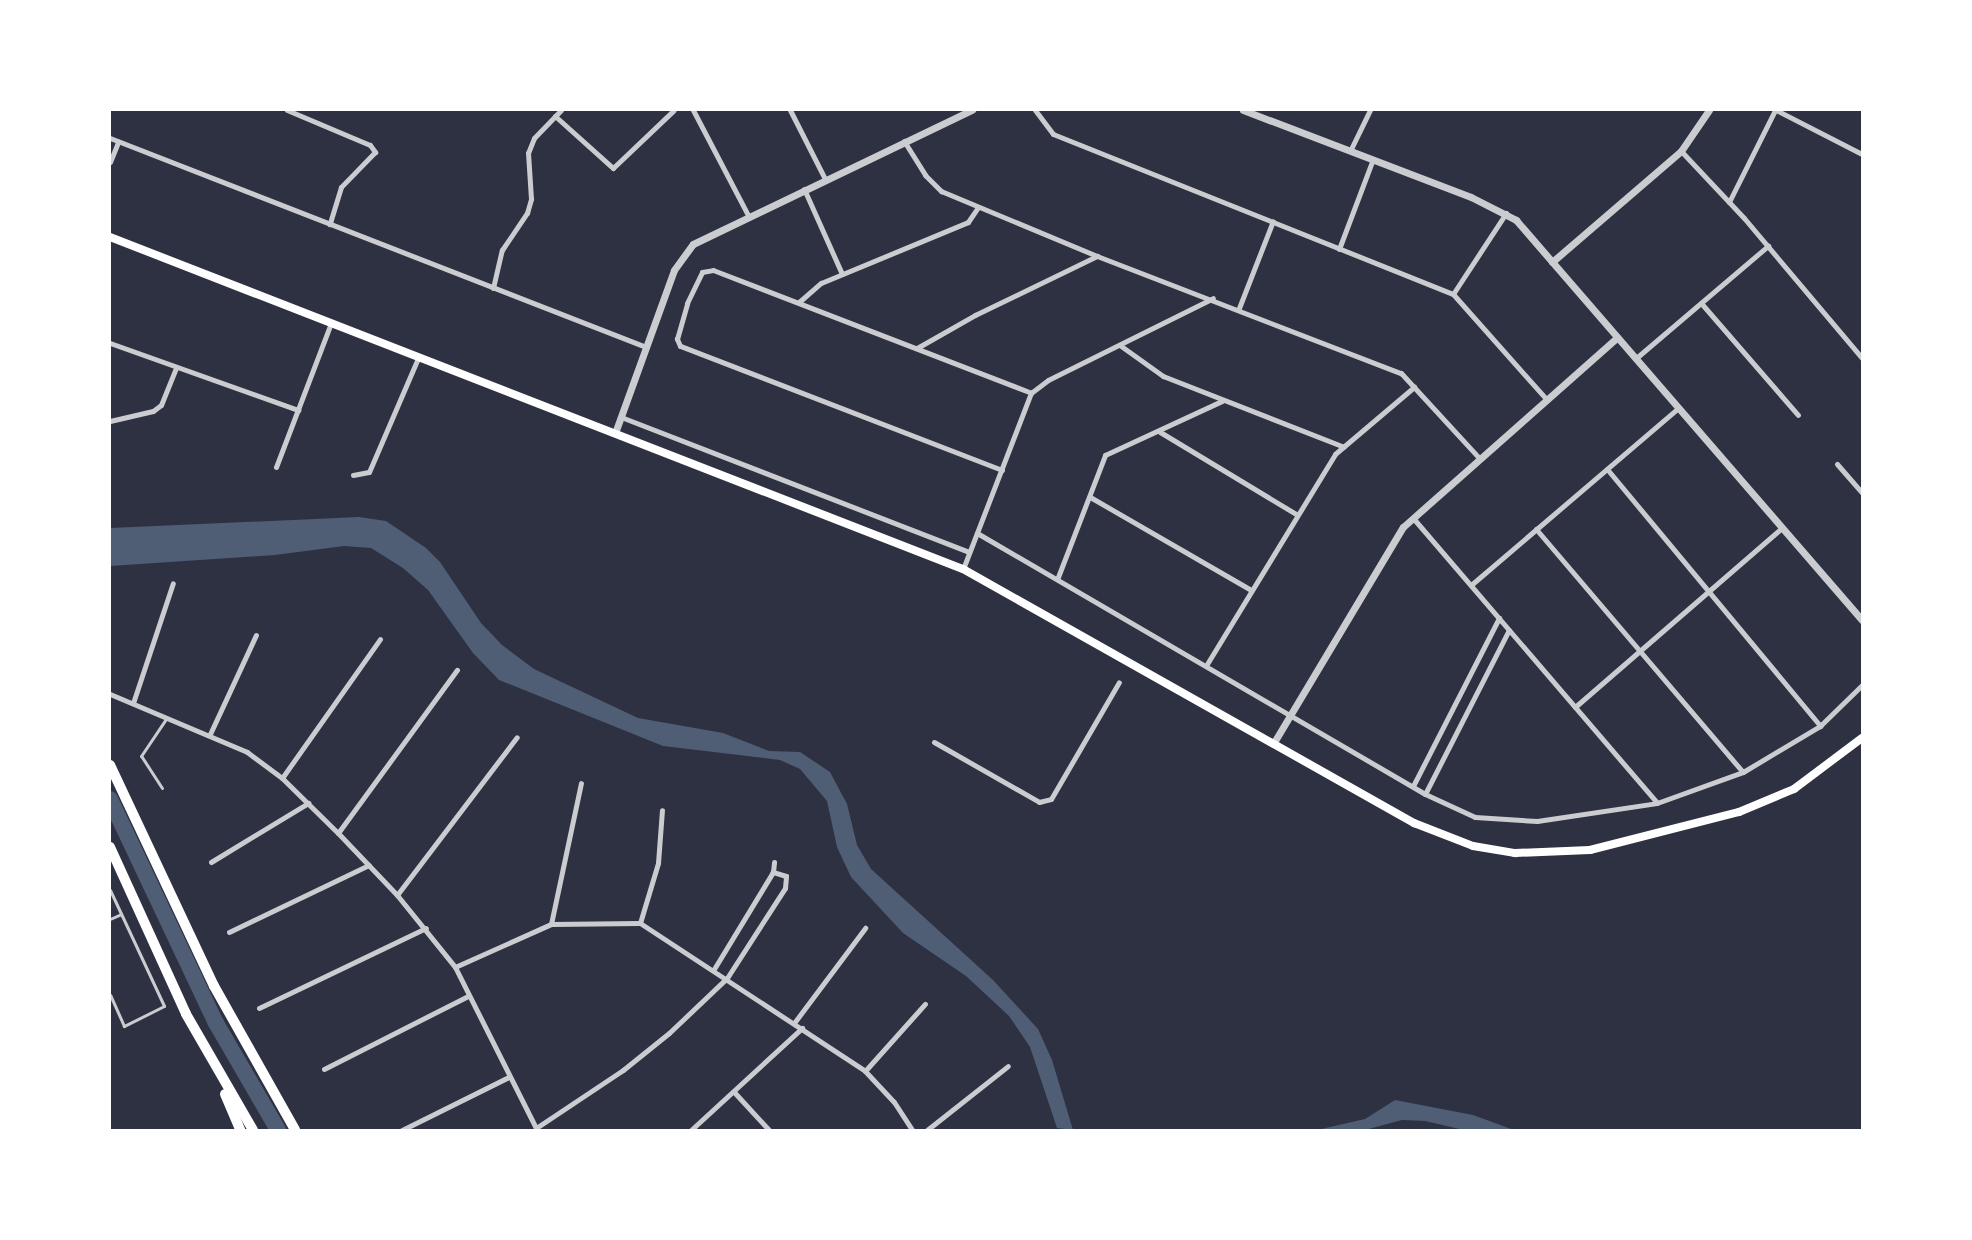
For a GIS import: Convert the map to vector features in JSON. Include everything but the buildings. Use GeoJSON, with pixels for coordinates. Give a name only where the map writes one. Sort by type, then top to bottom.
{"type":"FeatureCollection","features":[{"type":"Feature","properties":{"kind":"highway"},"geometry":{"type":"LineString","coordinates":[[110,765],[214,986],[295,1131]]}},
{"type":"Feature","properties":{"kind":"highway"},"geometry":{"type":"LineString","coordinates":[[110,847],[186,1014],[253,1131]]}},
{"type":"Feature","properties":{"kind":"highway"},"geometry":{"type":"LineString","coordinates":[[211,1060],[240,1131]]}},
{"type":"Feature","properties":{"kind":"main road"},"geometry":{"type":"LineString","coordinates":[[110,237],[963,569],[1273,744],[1444,837],[1505,851],[1553,854],[1628,842],[1768,802],[1819,773],[1863,738]]}},
{"type":"Feature","properties":{"kind":"street"},"geometry":{"type":"LineString","coordinates":[[287,110],[370,145],[375,152],[341,188],[330,224]]}},
{"type":"Feature","properties":{"kind":"street"},"geometry":{"type":"LineString","coordinates":[[493,288],[502,250],[527,213],[531,199],[528,153],[534,138],[561,110]]}},
{"type":"Feature","properties":{"kind":"street"},"geometry":{"type":"LineString","coordinates":[[555,116],[613,168],[674,110]]}},
{"type":"Feature","properties":{"kind":"street"},"geometry":{"type":"LineString","coordinates":[[693,110],[748,216]]}},
{"type":"Feature","properties":{"kind":"street"},"geometry":{"type":"LineString","coordinates":[[790,110],[825,179]]}},
{"type":"Feature","properties":{"kind":"street"},"geometry":{"type":"LineString","coordinates":[[615,434],[646,347],[684,253],[706,235],[971,110]]}},
{"type":"Feature","properties":{"kind":"street"},"geometry":{"type":"LineString","coordinates":[[1035,110],[1053,134],[1453,294],[1547,400]]}},
{"type":"Feature","properties":{"kind":"street"},"geometry":{"type":"LineString","coordinates":[[1242,110],[1373,159],[1506,213],[1552,262],[1863,620]]}},
{"type":"Feature","properties":{"kind":"street"},"geometry":{"type":"LineString","coordinates":[[1350,151],[1370,110]]}},
{"type":"Feature","properties":{"kind":"street"},"geometry":{"type":"LineString","coordinates":[[1552,262],[1681,151],[1709,110]]}},
{"type":"Feature","properties":{"kind":"street"},"geometry":{"type":"LineString","coordinates":[[1729,202],[1775,110],[1863,154]]}},
{"type":"Feature","properties":{"kind":"street"},"geometry":{"type":"LineString","coordinates":[[110,138],[646,347]]}},
{"type":"Feature","properties":{"kind":"street"},"geometry":{"type":"LineString","coordinates":[[903,141],[932,185],[978,207],[1096,256],[1213,298],[1379,362],[1401,373],[1480,459]]}},
{"type":"Feature","properties":{"kind":"street"},"geometry":{"type":"LineString","coordinates":[[110,162],[118,142]]}},
{"type":"Feature","properties":{"kind":"street"},"geometry":{"type":"LineString","coordinates":[[1681,151],[1768,246],[1863,358]]}},
{"type":"Feature","properties":{"kind":"street"},"geometry":{"type":"LineString","coordinates":[[1339,249],[1373,159]]}},
{"type":"Feature","properties":{"kind":"street"},"geometry":{"type":"LineString","coordinates":[[804,189],[842,274]]}},
{"type":"Feature","properties":{"kind":"street"},"geometry":{"type":"LineString","coordinates":[[799,302],[821,283],[968,222],[978,207]]}},
{"type":"Feature","properties":{"kind":"street"},"geometry":{"type":"LineString","coordinates":[[1453,294],[1506,213]]}},
{"type":"Feature","properties":{"kind":"street"},"geometry":{"type":"LineString","coordinates":[[1239,308],[1273,221]]}},
{"type":"Feature","properties":{"kind":"street"},"geometry":{"type":"LineString","coordinates":[[1635,359],[1768,246]]}},
{"type":"Feature","properties":{"kind":"street"},"geometry":{"type":"LineString","coordinates":[[917,348],[975,315],[1096,256]]}},
{"type":"Feature","properties":{"kind":"street"},"geometry":{"type":"LineString","coordinates":[[1002,470],[680,346],[677,339],[687,303],[702,272],[713,270],[1031,393]]}},
{"type":"Feature","properties":{"kind":"street"},"geometry":{"type":"LineString","coordinates":[[963,569],[1031,393],[1048,380],[1121,346],[1213,298]]}},
{"type":"Feature","properties":{"kind":"street"},"geometry":{"type":"LineString","coordinates":[[1701,303],[1798,414]]}},
{"type":"Feature","properties":{"kind":"street"},"geometry":{"type":"LineString","coordinates":[[276,467],[331,323]]}},
{"type":"Feature","properties":{"kind":"street"},"geometry":{"type":"LineString","coordinates":[[1273,744],[1391,545],[1413,518],[1617,338]]}},
{"type":"Feature","properties":{"kind":"street"},"geometry":{"type":"LineString","coordinates":[[110,343],[298,410]]}},
{"type":"Feature","properties":{"kind":"street"},"geometry":{"type":"LineString","coordinates":[[1121,346],[1163,376],[1344,447]]}},
{"type":"Feature","properties":{"kind":"street"},"geometry":{"type":"LineString","coordinates":[[1855,349],[1863,350]]}},
{"type":"Feature","properties":{"kind":"street"},"geometry":{"type":"LineString","coordinates":[[353,476],[369,472],[418,358]]}},
{"type":"Feature","properties":{"kind":"street"},"geometry":{"type":"LineString","coordinates":[[110,421],[153,411],[161,405],[176,368]]}},
{"type":"Feature","properties":{"kind":"street"},"geometry":{"type":"LineString","coordinates":[[1207,664],[1326,467],[1344,447],[1414,387]]}},
{"type":"Feature","properties":{"kind":"street"},"geometry":{"type":"LineString","coordinates":[[1058,577],[1105,455],[1160,432],[1222,401]]}},
{"type":"Feature","properties":{"kind":"street"},"geometry":{"type":"LineString","coordinates":[[1471,585],[1678,408]]}},
{"type":"Feature","properties":{"kind":"street"},"geometry":{"type":"LineString","coordinates":[[621,417],[969,552]]}},
{"type":"Feature","properties":{"kind":"street"},"geometry":{"type":"LineString","coordinates":[[1160,432],[1296,514]]}},
{"type":"Feature","properties":{"kind":"street"},"geometry":{"type":"LineString","coordinates":[[1837,464],[1863,493]]}},
{"type":"Feature","properties":{"kind":"street"},"geometry":{"type":"LineString","coordinates":[[1607,468],[1820,726]]}},
{"type":"Feature","properties":{"kind":"street"},"geometry":{"type":"LineString","coordinates":[[1090,497],[1251,590]]}},
{"type":"Feature","properties":{"kind":"street"},"geometry":{"type":"LineString","coordinates":[[1413,518],[1657,803]]}},
{"type":"Feature","properties":{"kind":"street"},"geometry":{"type":"LineString","coordinates":[[1575,707],[1782,528]]}},
{"type":"Feature","properties":{"kind":"street"},"geometry":{"type":"LineString","coordinates":[[1536,529],[1743,772]]}},
{"type":"Feature","properties":{"kind":"street"},"geometry":{"type":"LineString","coordinates":[[977,533],[1058,577],[1425,794],[1475,817],[1537,821],[1657,803],[1743,772],[1820,726],[1863,685]]}},
{"type":"Feature","properties":{"kind":"street"},"geometry":{"type":"LineString","coordinates":[[133,703],[173,583]]}},
{"type":"Feature","properties":{"kind":"street"},"geometry":{"type":"LineString","coordinates":[[1413,786],[1499,618]]}},
{"type":"Feature","properties":{"kind":"street"},"geometry":{"type":"LineString","coordinates":[[1425,794],[1509,630]]}},
{"type":"Feature","properties":{"kind":"street"},"geometry":{"type":"LineString","coordinates":[[210,734],[256,635]]}},
{"type":"Feature","properties":{"kind":"street"},"geometry":{"type":"LineString","coordinates":[[282,777],[380,639]]}},
{"type":"Feature","properties":{"kind":"street"},"geometry":{"type":"LineString","coordinates":[[338,833],[457,670]]}},
{"type":"Feature","properties":{"kind":"street"},"geometry":{"type":"LineString","coordinates":[[934,742],[1039,802],[1050,799],[1119,682]]}},
{"type":"Feature","properties":{"kind":"street"},"geometry":{"type":"LineString","coordinates":[[110,694],[210,734],[247,752],[282,777],[338,833],[426,928],[455,968],[537,1130],[623,1070],[669,1033],[727,978],[785,888],[786,876],[773,872]]}},
{"type":"Feature","properties":{"kind":"street"},"geometry":{"type":"LineString","coordinates":[[397,895],[517,737]]}},
{"type":"Feature","properties":{"kind":"street"},"geometry":{"type":"LineString","coordinates":[[551,924],[581,783]]}},
{"type":"Feature","properties":{"kind":"street"},"geometry":{"type":"LineString","coordinates":[[211,862],[308,804]]}},
{"type":"Feature","properties":{"kind":"street"},"geometry":{"type":"LineString","coordinates":[[640,922],[658,863],[662,810]]}},
{"type":"Feature","properties":{"kind":"street"},"geometry":{"type":"LineString","coordinates":[[714,969],[773,872],[774,862]]}},
{"type":"Feature","properties":{"kind":"street"},"geometry":{"type":"LineString","coordinates":[[229,932],[369,865]]}},
{"type":"Feature","properties":{"kind":"street"},"geometry":{"type":"LineString","coordinates":[[455,968],[551,924],[640,922],[865,1071],[894,1102],[912,1131]]}},
{"type":"Feature","properties":{"kind":"street"},"geometry":{"type":"LineString","coordinates":[[259,1008],[426,928]]}},
{"type":"Feature","properties":{"kind":"street"},"geometry":{"type":"LineString","coordinates":[[794,1023],[865,928]]}},
{"type":"Feature","properties":{"kind":"street"},"geometry":{"type":"LineString","coordinates":[[324,1069],[468,996]]}},
{"type":"Feature","properties":{"kind":"street"},"geometry":{"type":"LineString","coordinates":[[865,1071],[925,1004]]}},
{"type":"Feature","properties":{"kind":"street"},"geometry":{"type":"LineString","coordinates":[[691,1131],[802,1028]]}},
{"type":"Feature","properties":{"kind":"street"},"geometry":{"type":"LineString","coordinates":[[927,1131],[1008,1066]]}},
{"type":"Feature","properties":{"kind":"street"},"geometry":{"type":"LineString","coordinates":[[402,1131],[509,1077]]}},
{"type":"Feature","properties":{"kind":"street"},"geometry":{"type":"LineString","coordinates":[[734,1092],[769,1131]]}},
{"type":"Feature","properties":{"kind":"lane"},"geometry":{"type":"LineString","coordinates":[[162,788],[141,756],[167,717]]}},
{"type":"Feature","properties":{"kind":"lane"},"geometry":{"type":"LineString","coordinates":[[110,890],[164,1006],[124,1026],[110,994]]}},
{"type":"Feature","properties":{"kind":"lane"},"geometry":{"type":"LineString","coordinates":[[110,919],[121,914]]}},
{"type":"Feature","properties":{"kind":"water"},"geometry":{"type":"Polygon","coordinates":[[[359,517],[386,521],[426,548],[440,562],[481,623],[502,645],[534,669],[638,718],[723,733],[769,751],[800,752],[830,772],[847,804],[857,845],[871,869],[993,980],[1038,1029],[1052,1060],[1073,1130],[1057,1128],[1030,1047],[1009,1016],[966,976],[903,933],[851,877],[837,847],[827,801],[800,769],[780,760],[663,746],[499,680],[473,653],[428,590],[403,568],[371,548],[344,546],[275,555],[110,566],[110,528],[359,517]]]}},
{"type":"Feature","properties":{"kind":"water"},"geometry":{"type":"Polygon","coordinates":[[[1395,1100],[1473,1115],[1514,1130],[1464,1130],[1425,1121],[1402,1120],[1365,1130],[1317,1130],[1365,1119],[1395,1100]]]}},
{"type":"Feature","properties":{"kind":"waterway"},"geometry":{"type":"LineString","coordinates":[[110,799],[216,1023],[278,1130]]}}]}
